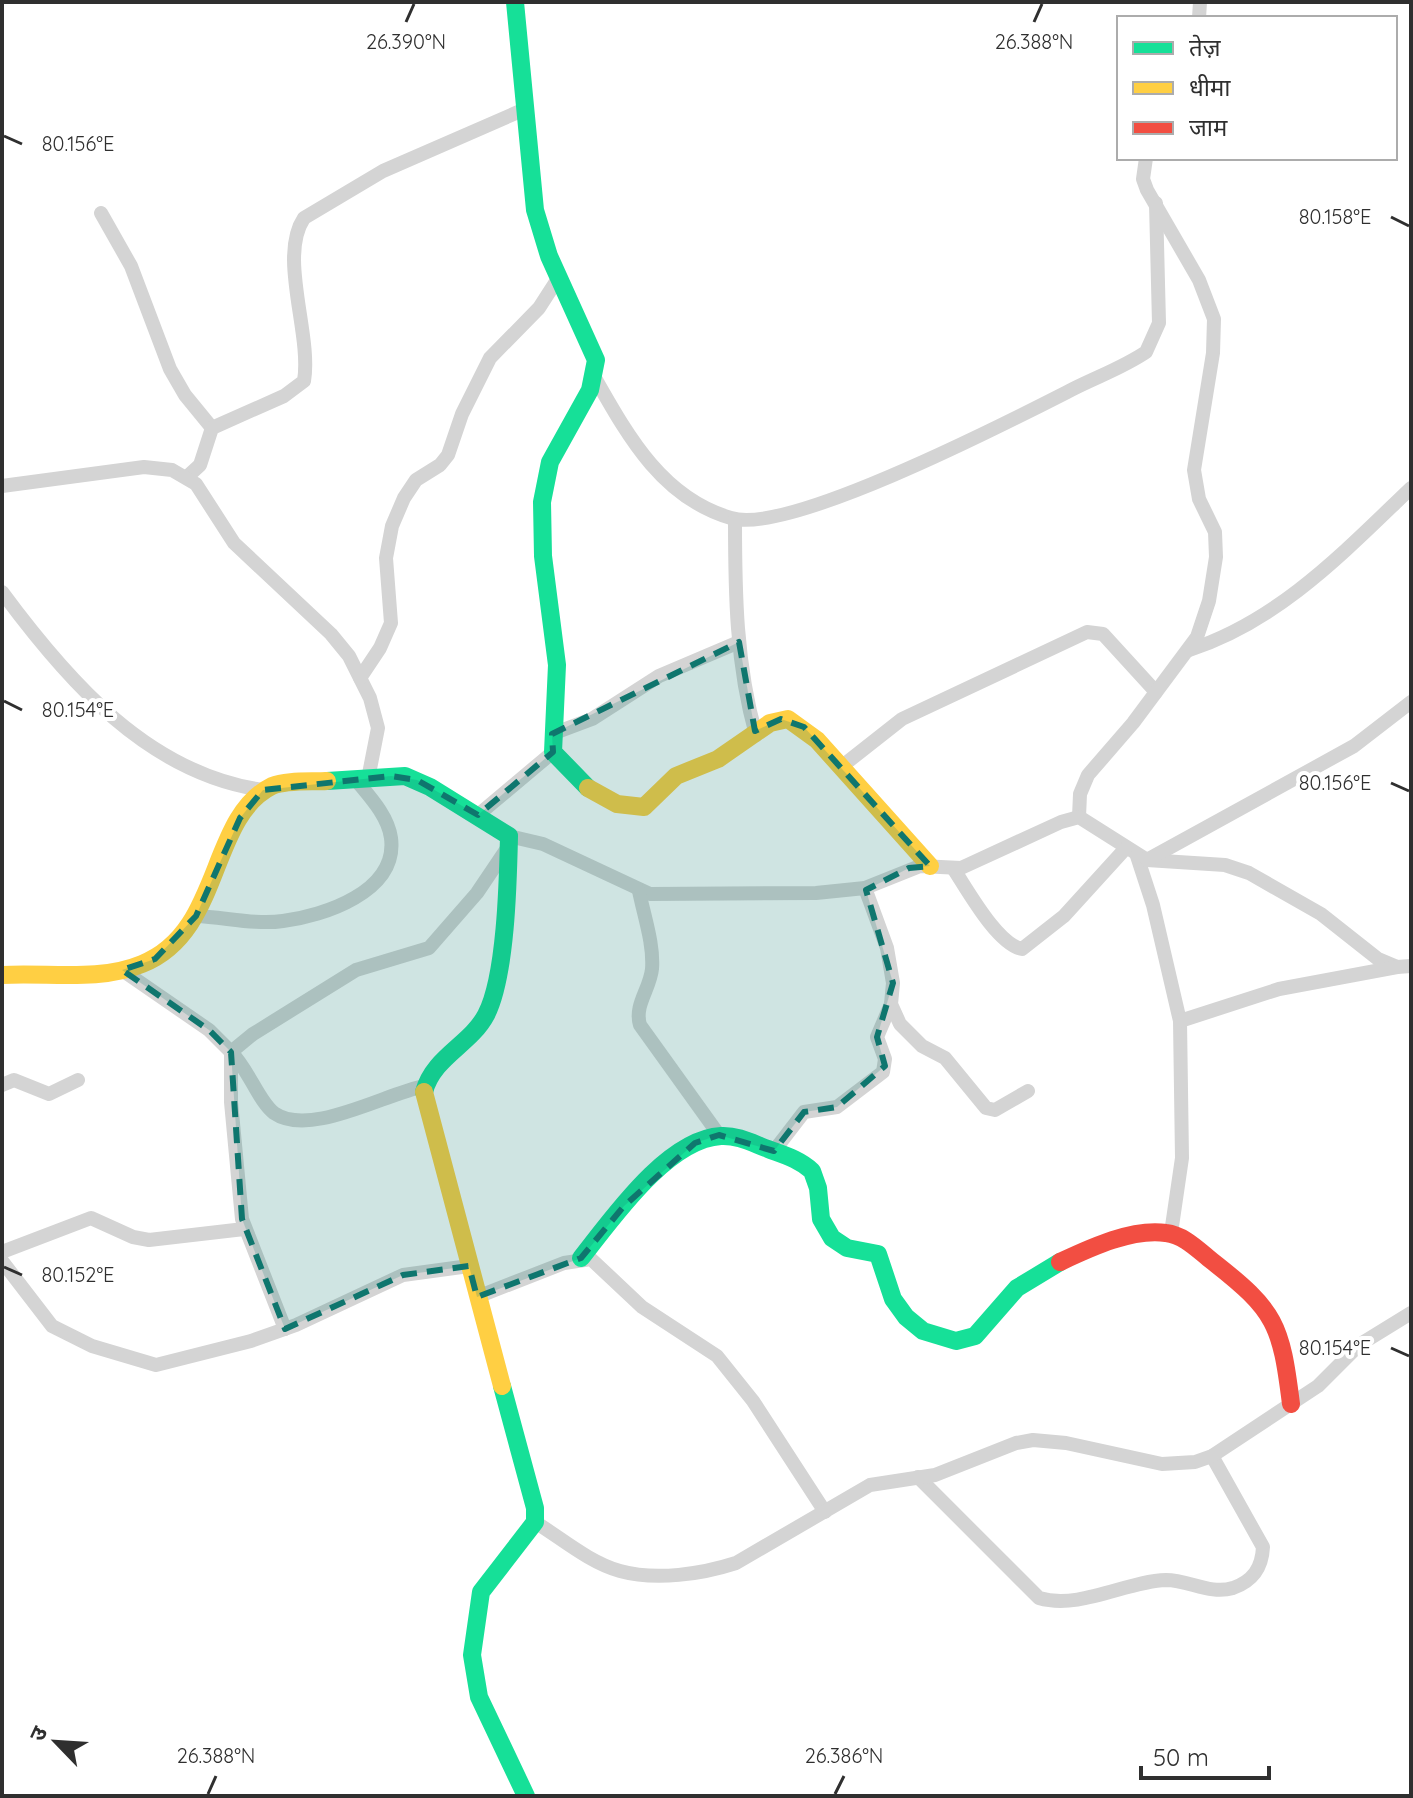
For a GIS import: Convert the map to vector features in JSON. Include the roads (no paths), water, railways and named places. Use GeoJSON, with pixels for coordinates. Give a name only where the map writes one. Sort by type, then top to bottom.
{"type":"FeatureCollection","features":[{"type":"Feature","properties":{"kind":"street"},"geometry":{"type":"LineString","coordinates":[[515,2],[535,210],[559,277],[596,360],[595,378],[555,445],[543,487],[546,580],[558,691],[552,743],[594,792],[622,807],[632,808],[653,801],[685,770],[706,765],[781,719],[795,721],[930,866]]}},
{"type":"Feature","properties":{"kind":"street"},"geometry":{"type":"LineString","coordinates":[[187,477],[200,465],[212,428],[284,396],[304,381],[305,355],[294,252],[297,228],[304,218],[383,171],[525,109]]}},
{"type":"Feature","properties":{"kind":"street"},"geometry":{"type":"LineString","coordinates":[[1079,817],[1080,794],[1088,775],[1189,650],[1206,610],[1216,557],[1215,532],[1199,499],[1194,470],[1213,353],[1214,319],[1199,280],[1143,179],[1146,160]]}},
{"type":"Feature","properties":{"kind":"street"},"geometry":{"type":"LineString","coordinates":[[595,378],[629,438],[658,473],[704,507],[735,520],[800,508],[910,469],[1146,352],[1159,323],[1156,203]]}},
{"type":"Feature","properties":{"kind":"street"},"geometry":{"type":"LineString","coordinates":[[101,213],[131,266],[170,369],[185,395],[212,428]]}},
{"type":"Feature","properties":{"kind":"street"},"geometry":{"type":"LineString","coordinates":[[360,678],[380,648],[391,623],[386,558],[392,526],[404,498],[416,480],[440,465],[448,455],[462,414],[490,358],[539,308],[559,277]]}},
{"type":"Feature","properties":{"kind":"street"},"geometry":{"type":"LineString","coordinates":[[2,486],[79,479],[144,467],[159,467],[187,477],[206,497],[234,543],[331,634],[360,678],[378,728],[362,779],[391,837],[386,865],[363,893],[314,914],[280,921],[196,916]]}},
{"type":"Feature","properties":{"kind":"street"},"geometry":{"type":"LineString","coordinates":[[1189,650],[1233,634],[1303,587],[1350,548],[1411,488]]}},
{"type":"Feature","properties":{"kind":"street"},"geometry":{"type":"LineString","coordinates":[[735,520],[739,642],[745,695],[756,735]]}},
{"type":"Feature","properties":{"kind":"street"},"geometry":{"type":"LineString","coordinates":[[2,592],[54,661],[122,724],[203,774],[238,787],[263,790],[285,784],[405,776],[478,815],[509,841],[551,847],[639,891],[671,896],[816,893],[865,888],[909,868],[968,866],[1048,827],[1079,817]]}},
{"type":"Feature","properties":{"kind":"street"},"geometry":{"type":"LineString","coordinates":[[841,767],[910,715],[1087,632],[1103,634],[1156,692]]}},
{"type":"Feature","properties":{"kind":"street"},"geometry":{"type":"LineString","coordinates":[[478,815],[552,743],[659,676],[739,642]]}},
{"type":"Feature","properties":{"kind":"street"},"geometry":{"type":"LineString","coordinates":[[953,868],[989,921],[1011,945],[1022,949],[1136,855],[1354,746],[1411,702]]}},
{"type":"Feature","properties":{"kind":"street"},"geometry":{"type":"LineString","coordinates":[[2,975],[122,970],[155,959],[196,916],[240,818],[263,790]]}},
{"type":"Feature","properties":{"kind":"street"},"geometry":{"type":"LineString","coordinates":[[1079,817],[1136,855],[1225,865],[1249,873],[1321,914],[1378,959],[1404,967]]}},
{"type":"Feature","properties":{"kind":"street"},"geometry":{"type":"LineString","coordinates":[[231,1052],[265,1026],[356,970],[429,948],[477,893],[509,841]]}},
{"type":"Feature","properties":{"kind":"street"},"geometry":{"type":"LineString","coordinates":[[509,841],[489,1006],[485,1016],[439,1064],[425,1086],[427,1114],[532,1492],[535,1522],[481,1592],[472,1655],[479,1697],[526,1796]]}},
{"type":"Feature","properties":{"kind":"street"},"geometry":{"type":"LineString","coordinates":[[1136,855],[1153,905],[1180,1021],[1182,1158],[1171,1233]]}},
{"type":"Feature","properties":{"kind":"street"},"geometry":{"type":"LineString","coordinates":[[774,1151],[804,1112],[837,1107],[883,1072],[885,1059],[877,1037],[891,1004],[893,983],[887,948],[865,888]]}},
{"type":"Feature","properties":{"kind":"street"},"geometry":{"type":"LineString","coordinates":[[639,891],[652,957],[650,981],[638,1013],[640,1025],[719,1135]]}},
{"type":"Feature","properties":{"kind":"street"},"geometry":{"type":"LineString","coordinates":[[1180,1021],[1279,989],[1404,967]]}},
{"type":"Feature","properties":{"kind":"street"},"geometry":{"type":"LineString","coordinates":[[122,970],[209,1030],[246,1068],[266,1104],[282,1117],[295,1119],[339,1114],[390,1094],[425,1086]]}},
{"type":"Feature","properties":{"kind":"street"},"geometry":{"type":"LineString","coordinates":[[891,1004],[908,1034],[945,1058],[986,1108],[995,1110],[1028,1091]]}},
{"type":"Feature","properties":{"kind":"street"},"geometry":{"type":"LineString","coordinates":[[231,1052],[232,1116],[244,1229],[285,1329]]}},
{"type":"Feature","properties":{"kind":"street"},"geometry":{"type":"LineString","coordinates":[[2,1085],[14,1080],[49,1094],[78,1080]]}},
{"type":"Feature","properties":{"kind":"street"},"geometry":{"type":"LineString","coordinates":[[477,1297],[581,1258],[656,1174],[695,1143],[719,1135],[774,1151],[812,1171],[816,1180],[818,1215],[834,1239],[854,1250],[872,1251],[883,1259],[890,1292],[903,1317],[951,1341],[960,1342],[981,1330],[998,1315],[1015,1290],[1037,1273],[1130,1237],[1154,1232],[1171,1233],[1189,1243],[1250,1290],[1272,1312],[1280,1330],[1291,1404]]}},
{"type":"Feature","properties":{"kind":"street"},"geometry":{"type":"LineString","coordinates":[[2,1252],[91,1218],[133,1237],[149,1240],[244,1229]]}},
{"type":"Feature","properties":{"kind":"street"},"geometry":{"type":"LineString","coordinates":[[581,1258],[598,1264],[642,1307],[717,1356],[753,1401],[825,1512]]}},
{"type":"Feature","properties":{"kind":"street"},"geometry":{"type":"LineString","coordinates":[[2,1261],[52,1326],[92,1346],[156,1365],[176,1363],[285,1329],[403,1275],[469,1266]]}},
{"type":"Feature","properties":{"kind":"street"},"geometry":{"type":"LineString","coordinates":[[535,1522],[599,1562],[620,1571],[661,1575],[714,1570],[736,1563],[870,1485],[935,1475],[1002,1447],[1033,1440],[1066,1443],[1162,1464],[1195,1462],[1212,1456],[1291,1404],[1331,1376],[1359,1345],[1411,1313]]}},
{"type":"Feature","properties":{"kind":"street"},"geometry":{"type":"LineString","coordinates":[[918,1477],[1039,1598],[1063,1600],[1164,1580],[1223,1590],[1249,1580],[1259,1569],[1263,1547],[1212,1456]]}}]}
